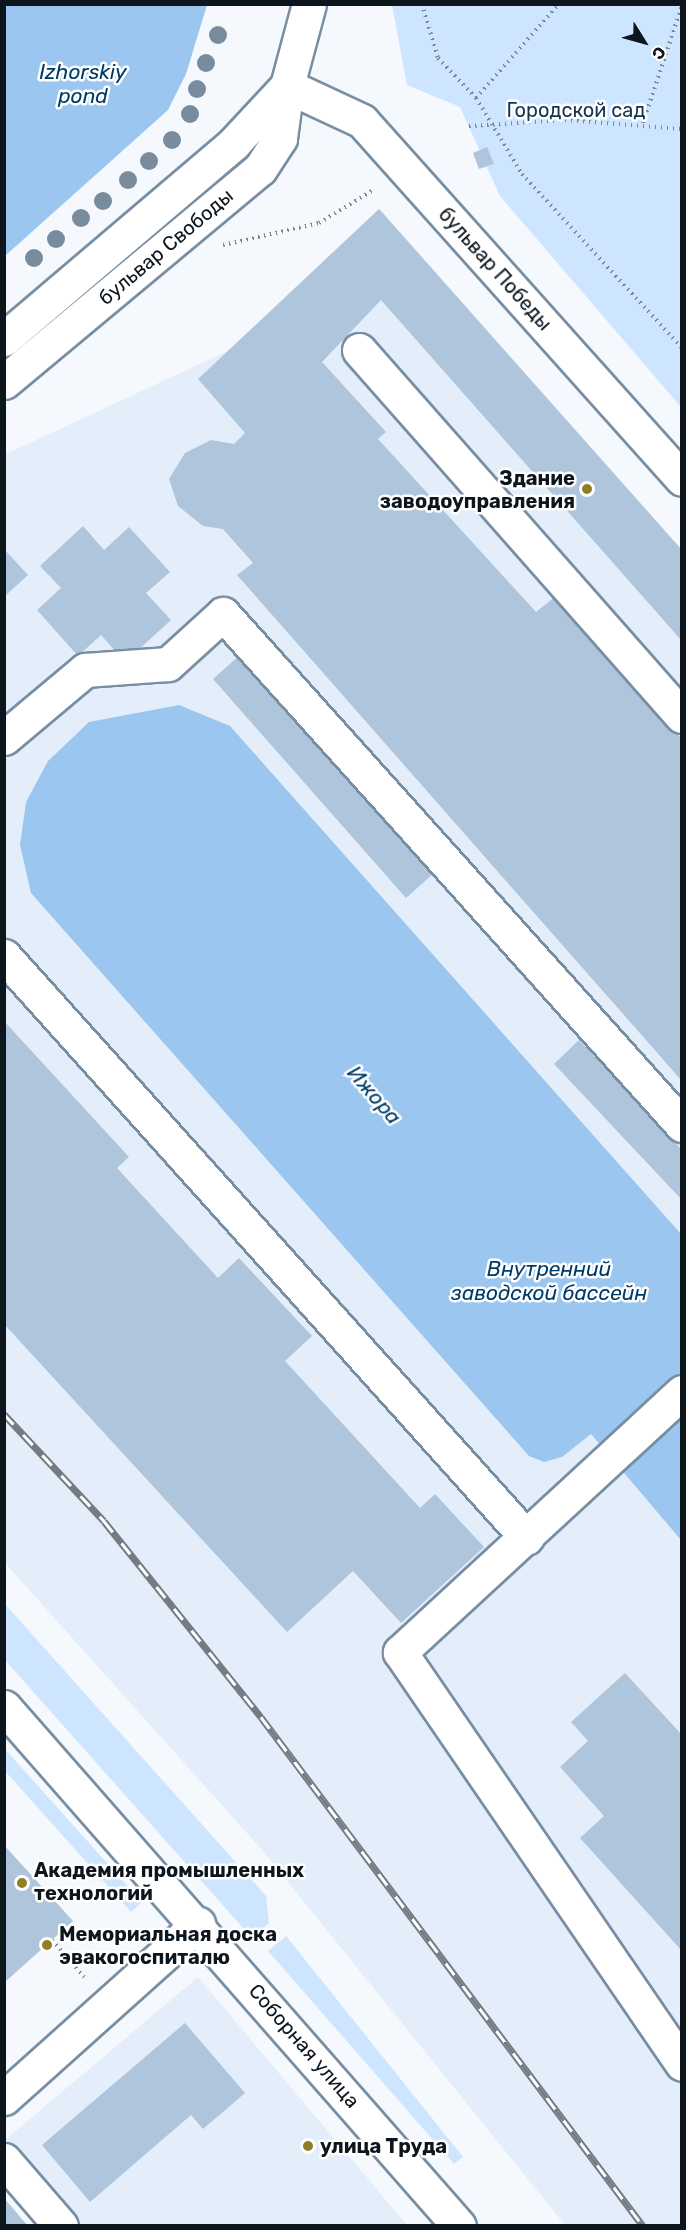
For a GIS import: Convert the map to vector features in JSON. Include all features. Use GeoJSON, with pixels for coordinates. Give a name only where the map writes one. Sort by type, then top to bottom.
{"type":"FeatureCollection","features":[{"type":"Feature","properties":{"kind":"main road","name":"бульвар Свободы"},"geometry":{"type":"LineString","coordinates":[[4,382],[260,169],[280,138],[287,86],[309,4]]}},
{"type":"Feature","properties":{"kind":"main road","name":"бульвар Свободы"},"geometry":{"type":"LineString","coordinates":[[4,339],[234,143],[287,86]]}},
{"type":"Feature","properties":{"kind":"main road","name":"бульвар Победы"},"geometry":{"type":"LineString","coordinates":[[287,86],[362,121],[681,479]]}},
{"type":"Feature","properties":{"kind":"main road"},"geometry":{"type":"LineString","coordinates":[[359,350],[681,716]]}},
{"type":"Feature","properties":{"kind":"main road"},"geometry":{"type":"LineString","coordinates":[[4,738],[85,670],[168,664],[223,614],[681,1125]]}},
{"type":"Feature","properties":{"kind":"main road"},"geometry":{"type":"LineString","coordinates":[[4,956],[527,1538]]}},
{"type":"Feature","properties":{"kind":"main road"},"geometry":{"type":"LineString","coordinates":[[681,1392],[602,1463],[527,1538],[400,1652],[681,2064]]}},
{"type":"Feature","properties":{"kind":"main road","name":"Соборная улица"},"geometry":{"type":"LineString","coordinates":[[8,1719],[198,1924],[459,2226]]}},
{"type":"Feature","properties":{"kind":"main road"},"geometry":{"type":"LineString","coordinates":[[4,2098],[198,1924]]}},
{"type":"Feature","properties":{"kind":"main road"},"geometry":{"type":"LineString","coordinates":[[4,2160],[61,2226]]}},
{"type":"Feature","properties":{"kind":"path"},"geometry":{"type":"LineString","coordinates":[[422,4],[438,58],[476,98],[522,174],[681,348]]}},
{"type":"Feature","properties":{"kind":"path"},"geometry":{"type":"LineString","coordinates":[[476,98],[558,5]]}},
{"type":"Feature","properties":{"kind":"path"},"geometry":{"type":"LineString","coordinates":[[644,123],[681,5]]}},
{"type":"Feature","properties":{"kind":"path"},"geometry":{"type":"LineString","coordinates":[[469,126],[492,123],[644,123],[681,129]]}},
{"type":"Feature","properties":{"kind":"path"},"geometry":{"type":"LineString","coordinates":[[220,245],[320,223],[373,190]]}},
{"type":"Feature","properties":{"kind":"path"},"geometry":{"type":"LineString","coordinates":[[52,1940],[84,1977]]}},
{"type":"Feature","properties":{"kind":"shaded area"},"geometry":{"type":"Polygon","coordinates":[[[380,209],[681,550],[681,2225],[565,2225],[262,1850],[5,1563],[4,455],[232,349],[380,209]]]}},
{"type":"Feature","properties":{"kind":"shaded area"},"geometry":{"type":"Polygon","coordinates":[[[198,1977],[407,2225],[80,2225],[5,2140],[198,1977]]]}},
{"type":"Feature","properties":{"kind":"green space","name":"Городской сад"},"geometry":{"type":"Polygon","coordinates":[[[392,5],[681,5],[681,407],[500,196],[460,107],[407,85],[392,5]]]}},
{"type":"Feature","properties":{"kind":"green space"},"geometry":{"type":"Polygon","coordinates":[[[4,1603],[266,1896],[269,1923],[252,1938],[5,1660],[4,1603]]]}},
{"type":"Feature","properties":{"kind":"green space"},"geometry":{"type":"Polygon","coordinates":[[[4,1748],[142,1902],[131,1912],[5,1771],[4,1748]]]}},
{"type":"Feature","properties":{"kind":"green space"},"geometry":{"type":"Polygon","coordinates":[[[286,1936],[463,2157],[454,2164],[268,1951],[286,1936]]]}},
{"type":"Feature","properties":{"kind":"water","name":"Izhorskiy pond"},"geometry":{"type":"Polygon","coordinates":[[[5,4],[207,5],[186,74],[168,110],[5,256],[5,4]]]}},
{"type":"Feature","properties":{"kind":"water","name":"Внутренний заводской бассейн"},"geometry":{"type":"Polygon","coordinates":[[[179,705],[230,726],[681,1234],[681,1540],[591,1434],[562,1457],[544,1462],[529,1456],[31,893],[20,845],[26,802],[48,761],[89,722],[179,705]]]}},
{"type":"Feature","properties":{"kind":"building"},"geometry":{"type":"Polygon","coordinates":[[[487,147],[494,164],[479,169],[473,153],[487,147]]]}},
{"type":"Feature","properties":{"kind":"building"},"geometry":{"type":"Polygon","coordinates":[[[379,209],[682,550],[682,641],[381,300],[322,362],[386,432],[378,439],[536,612],[556,596],[682,739],[682,1081],[237,575],[253,563],[223,529],[203,526],[178,506],[169,479],[185,453],[211,440],[234,444],[245,433],[198,379],[379,209]]]}},
{"type":"Feature","properties":{"kind":"building"},"geometry":{"type":"Polygon","coordinates":[[[83,526],[104,550],[129,527],[170,572],[146,593],[171,620],[125,662],[101,635],[78,656],[37,610],[61,588],[40,566],[83,526]]]}},
{"type":"Feature","properties":{"kind":"building"},"geometry":{"type":"Polygon","coordinates":[[[4,549],[28,575],[4,597],[4,549]]]}},
{"type":"Feature","properties":{"kind":"building"},"geometry":{"type":"Polygon","coordinates":[[[240,655],[433,874],[406,898],[213,679],[240,655]]]}},
{"type":"Feature","properties":{"kind":"building"},"geometry":{"type":"Polygon","coordinates":[[[4,1021],[129,1157],[117,1168],[218,1278],[239,1258],[312,1336],[285,1361],[420,1508],[435,1494],[484,1547],[401,1623],[353,1571],[287,1632],[4,1324],[4,1021]]]}},
{"type":"Feature","properties":{"kind":"building"},"geometry":{"type":"Polygon","coordinates":[[[579,1040],[682,1150],[682,1200],[554,1064],[579,1040]]]}},
{"type":"Feature","properties":{"kind":"building"},"geometry":{"type":"Polygon","coordinates":[[[625,1673],[682,1735],[682,1951],[580,1838],[604,1816],[560,1767],[588,1741],[571,1722],[625,1673]]]}},
{"type":"Feature","properties":{"kind":"building","name":"Академия промышленных технологий"},"geometry":{"type":"Polygon","coordinates":[[[4,1845],[73,1921],[4,1983],[4,1845]]]}},
{"type":"Feature","properties":{"kind":"building"},"geometry":{"type":"Polygon","coordinates":[[[185,2023],[245,2093],[203,2129],[191,2115],[90,2202],[42,2145],[185,2023]]]}},
{"type":"Feature","properties":{"kind":"building"},"geometry":{"type":"Polygon","coordinates":[[[4,2198],[28,2226],[4,2226],[4,2198]]]}},
{"type":"Feature","properties":{"kind":"railway"},"geometry":{"type":"LineString","coordinates":[[4,1414],[104,1521],[261,1717],[643,2226]]}},
{"type":"Feature","properties":{"kind":"place","name":"Здание заводоуправления"},"geometry":{"type":"Point","coordinates":[587,489]}},
{"type":"Feature","properties":{"kind":"place","name":"Академия промышленных технологий"},"geometry":{"type":"Point","coordinates":[22,1883]}},
{"type":"Feature","properties":{"kind":"place","name":"Мемориальная доска эвакогоспиталю"},"geometry":{"type":"Point","coordinates":[47,1945]}},
{"type":"Feature","properties":{"kind":"place","name":"улица Труда"},"geometry":{"type":"Point","coordinates":[308,2146]}},
{"type":"Feature","properties":{"kind":"water label","name":"Ижора"},"geometry":{"type":"Point","coordinates":[374,1095]}}]}
